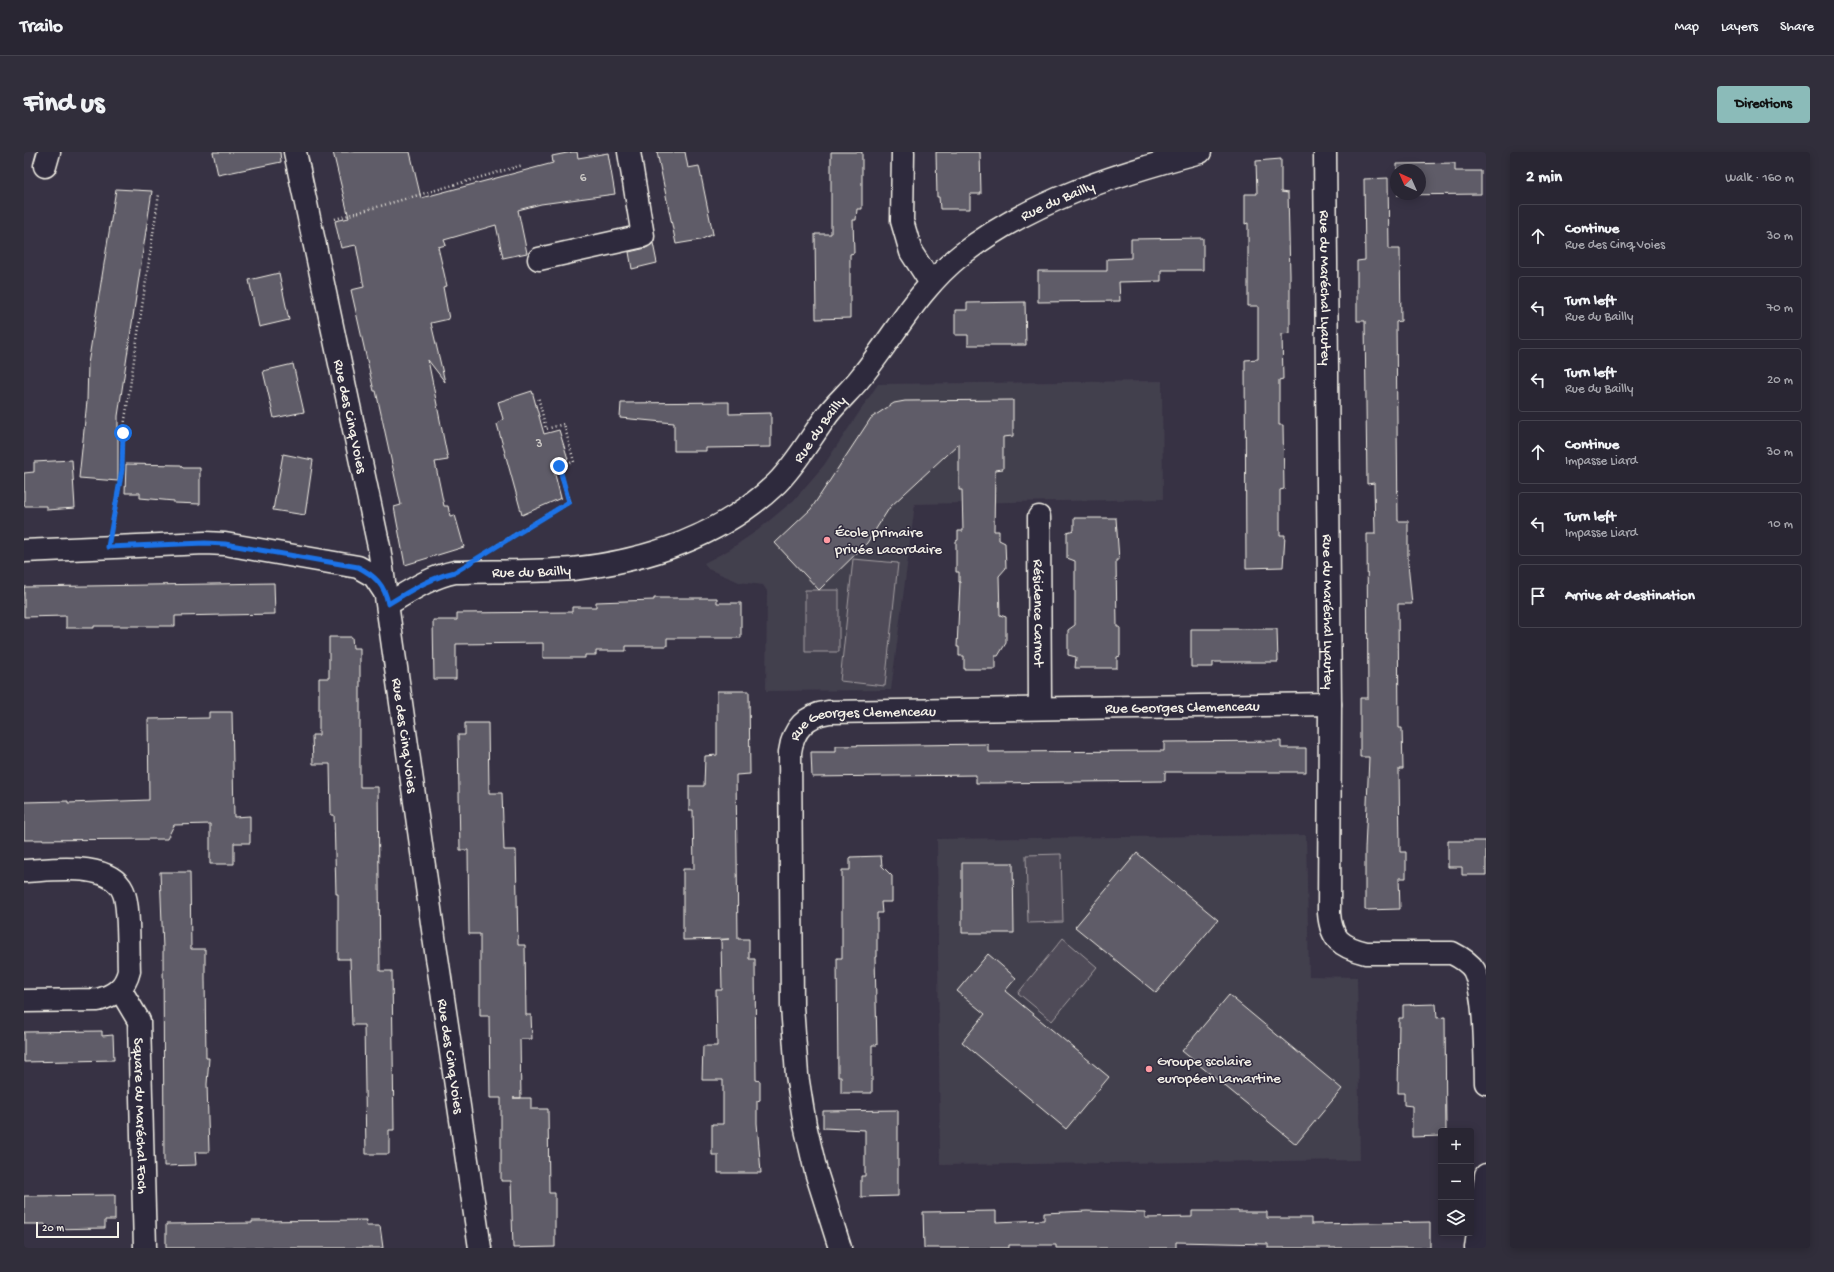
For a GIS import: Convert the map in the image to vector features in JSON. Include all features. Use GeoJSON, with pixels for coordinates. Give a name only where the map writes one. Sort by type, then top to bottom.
{"type":"FeatureCollection","features":[{"type":"Feature","properties":{"kind":"street","name":"Rue des Cinq Voies"},"geometry":{"type":"LineString","coordinates":[[295,152],[379,547],[480,1248]]}},
{"type":"Feature","properties":{"kind":"street"},"geometry":{"type":"LineString","coordinates":[[539,259],[643,236],[629,152]]}},
{"type":"Feature","properties":{"kind":"street"},"geometry":{"type":"LineString","coordinates":[[903,152],[902,221],[910,252],[931,283]]}},
{"type":"Feature","properties":{"kind":"street","name":"Rue du Bailly"},"geometry":{"type":"LineString","coordinates":[[387,599],[440,575],[455,572],[546,570],[594,566],[681,544],[716,529],[750,506],[770,490],[790,468],[830,412],[861,377],[920,295],[960,256],[999,228],[1038,208],[1100,182],[1200,152]]}},
{"type":"Feature","properties":{"kind":"street","name":"Rue du Maréchal Lyautey"},"geometry":{"type":"LineString","coordinates":[[1325,152],[1330,704],[1330,927],[1342,944],[1353,950],[1366,953],[1452,953],[1463,959],[1473,968],[1480,982],[1485,1004],[1486,1083]]}},
{"type":"Feature","properties":{"kind":"street","name":"Résidence Carnot"},"geometry":{"type":"LineString","coordinates":[[1039,517],[1040,708]]}},
{"type":"Feature","properties":{"kind":"street"},"geometry":{"type":"LineString","coordinates":[[24,551],[205,543],[245,547],[358,567],[374,576],[387,599]]}},
{"type":"Feature","properties":{"kind":"street","name":"Rue Georges Clemenceau"},"geometry":{"type":"LineString","coordinates":[[840,1248],[816,1172],[805,1125],[797,1075],[792,1006],[791,743],[795,734],[808,719],[817,714],[829,712],[1330,704]]}},
{"type":"Feature","properties":{"kind":"street"},"geometry":{"type":"LineString","coordinates":[[24,871],[92,870],[109,876],[119,884],[124,892],[126,906],[129,971],[126,981],[120,990],[108,997],[98,1000],[24,1001]]}},
{"type":"Feature","properties":{"kind":"street","name":"Square du Maréchal Foch"},"geometry":{"type":"LineString","coordinates":[[120,990],[139,1021],[145,1248]]}},
{"type":"Feature","properties":{"kind":"street"},"geometry":{"type":"LineString","coordinates":[[1476,1248],[1486,1175]]}},
{"type":"Feature","properties":{"kind":"path"},"geometry":{"type":"LineString","coordinates":[[311,226],[523,165]]}},
{"type":"Feature","properties":{"kind":"path"},"geometry":{"type":"LineString","coordinates":[[108,547],[122,470],[123,433],[159,194]]}},
{"type":"Feature","properties":{"kind":"path"},"geometry":{"type":"LineString","coordinates":[[495,547],[569,502],[559,466],[574,462],[564,424],[546,429],[538,396]]}},
{"type":"Feature","properties":{"kind":"shaded area","name":"École primaire privée Lacordaire"},"geometry":{"type":"Polygon","coordinates":[[[1162,381],[1163,499],[915,504],[891,690],[766,691],[767,591],[763,585],[739,582],[708,569],[704,563],[729,550],[758,530],[794,500],[824,465],[878,384],[1162,381]]]}},
{"type":"Feature","properties":{"kind":"shaded area"},"geometry":{"type":"Polygon","coordinates":[[[853,559],[898,563],[885,686],[840,681],[853,559]]]}},
{"type":"Feature","properties":{"kind":"shaded area"},"geometry":{"type":"Polygon","coordinates":[[[805,590],[839,590],[839,652],[805,652],[805,590]]]}},
{"type":"Feature","properties":{"kind":"shaded area","name":"Groupe scolaire européen Lamartine"},"geometry":{"type":"Polygon","coordinates":[[[1306,835],[1309,976],[1357,977],[1360,1160],[940,1165],[937,839],[1306,835]]]}},
{"type":"Feature","properties":{"kind":"shaded area"},"geometry":{"type":"Polygon","coordinates":[[[1061,854],[1063,922],[1028,923],[1026,855],[1061,854]]]}},
{"type":"Feature","properties":{"kind":"shaded area"},"geometry":{"type":"Polygon","coordinates":[[[1063,938],[1097,967],[1052,1021],[1018,993],[1063,938]]]}},
{"type":"Feature","properties":{"kind":"building"},"geometry":{"type":"Polygon","coordinates":[[[213,152],[280,152],[281,162],[218,175],[213,152]]]}},
{"type":"Feature","properties":{"kind":"building"},"geometry":{"type":"Polygon","coordinates":[[[333,152],[410,152],[421,198],[553,163],[552,156],[577,152],[578,158],[608,153],[615,194],[541,204],[518,210],[527,253],[503,258],[496,225],[444,240],[446,245],[438,247],[447,286],[443,287],[449,319],[431,323],[445,382],[428,360],[448,460],[435,462],[444,506],[448,506],[450,516],[455,515],[464,547],[405,565],[394,507],[401,505],[376,391],[374,391],[351,290],[364,287],[356,245],[341,248],[335,221],[349,218],[333,152]]]}},
{"type":"Feature","properties":{"kind":"building"},"geometry":{"type":"Polygon","coordinates":[[[657,152],[685,152],[688,168],[699,166],[713,234],[700,240],[676,244],[657,152]]]}},
{"type":"Feature","properties":{"kind":"building"},"geometry":{"type":"Polygon","coordinates":[[[831,152],[862,152],[862,209],[857,209],[856,220],[853,220],[854,253],[850,254],[850,318],[816,319],[815,234],[831,234],[831,152]]]}},
{"type":"Feature","properties":{"kind":"building"},"geometry":{"type":"Polygon","coordinates":[[[936,152],[980,152],[981,194],[970,194],[970,209],[940,209],[939,197],[937,197],[936,152]]]}},
{"type":"Feature","properties":{"kind":"building"},"geometry":{"type":"Polygon","coordinates":[[[1281,159],[1281,192],[1288,193],[1290,275],[1290,333],[1282,334],[1283,379],[1279,380],[1279,425],[1283,425],[1284,489],[1280,490],[1280,535],[1285,535],[1283,567],[1246,568],[1245,360],[1258,359],[1258,306],[1248,306],[1248,223],[1245,224],[1245,194],[1257,194],[1256,161],[1281,159]]]}},
{"type":"Feature","properties":{"kind":"building"},"geometry":{"type":"Polygon","coordinates":[[[1455,163],[1455,171],[1481,171],[1481,194],[1426,195],[1426,164],[1397,164],[1455,163]]]}},
{"type":"Feature","properties":{"kind":"building"},"geometry":{"type":"Polygon","coordinates":[[[1388,178],[1389,249],[1400,249],[1401,321],[1396,322],[1398,521],[1408,521],[1408,563],[1412,604],[1398,604],[1399,728],[1402,728],[1403,769],[1399,769],[1400,852],[1406,852],[1406,878],[1399,878],[1400,909],[1365,910],[1365,850],[1369,757],[1360,757],[1360,698],[1368,698],[1367,534],[1375,534],[1374,483],[1367,484],[1365,321],[1357,321],[1357,261],[1365,260],[1364,179],[1388,178]]]}},
{"type":"Feature","properties":{"kind":"building"},"geometry":{"type":"Polygon","coordinates":[[[116,189],[152,191],[118,416],[118,481],[79,478],[87,401],[88,364],[116,189]]]}},
{"type":"Feature","properties":{"kind":"building"},"geometry":{"type":"Polygon","coordinates":[[[1203,238],[1203,270],[1161,270],[1161,281],[1119,282],[1120,301],[1038,302],[1038,271],[1107,271],[1107,259],[1131,258],[1131,239],[1203,238]]]}},
{"type":"Feature","properties":{"kind":"building"},"geometry":{"type":"Polygon","coordinates":[[[653,243],[657,263],[632,269],[629,252],[646,248],[653,243]]]}},
{"type":"Feature","properties":{"kind":"building"},"geometry":{"type":"Polygon","coordinates":[[[279,273],[289,320],[259,327],[249,280],[279,273]]]}},
{"type":"Feature","properties":{"kind":"building"},"geometry":{"type":"Polygon","coordinates":[[[1025,302],[1026,345],[968,345],[968,335],[955,335],[955,310],[967,310],[967,303],[1025,302]]]}},
{"type":"Feature","properties":{"kind":"building"},"geometry":{"type":"Polygon","coordinates":[[[293,364],[304,412],[274,418],[263,371],[293,364]]]}},
{"type":"Feature","properties":{"kind":"building"},"geometry":{"type":"Polygon","coordinates":[[[532,391],[544,434],[559,430],[568,459],[552,463],[561,498],[522,515],[497,424],[503,419],[498,402],[532,391]]]}},
{"type":"Feature","properties":{"kind":"building"},"geometry":{"type":"Polygon","coordinates":[[[1013,400],[1013,436],[1003,437],[1003,469],[995,470],[994,531],[999,531],[999,540],[1005,543],[1006,568],[999,576],[1000,615],[1006,617],[1006,643],[998,656],[995,656],[995,669],[964,669],[964,656],[959,656],[959,647],[957,647],[960,582],[959,572],[956,572],[956,541],[958,540],[958,531],[963,531],[962,490],[959,490],[959,443],[890,507],[867,543],[819,590],[775,543],[811,509],[871,418],[894,403],[905,401],[1013,400]]]}},
{"type":"Feature","properties":{"kind":"building"},"geometry":{"type":"Polygon","coordinates":[[[729,402],[729,414],[771,413],[771,447],[706,448],[706,451],[674,451],[674,423],[620,418],[621,403],[729,402]]]}},
{"type":"Feature","properties":{"kind":"building"},"geometry":{"type":"Polygon","coordinates":[[[283,454],[313,460],[305,515],[273,510],[283,454]]]}},
{"type":"Feature","properties":{"kind":"building"},"geometry":{"type":"Polygon","coordinates":[[[72,460],[75,508],[47,510],[47,506],[24,506],[24,473],[34,472],[34,462],[72,460]]]}},
{"type":"Feature","properties":{"kind":"building"},"geometry":{"type":"Polygon","coordinates":[[[126,464],[181,465],[183,468],[200,468],[200,504],[174,503],[174,501],[140,498],[140,493],[125,493],[126,464]]]}},
{"type":"Feature","properties":{"kind":"building"},"geometry":{"type":"Polygon","coordinates":[[[1074,518],[1116,518],[1119,560],[1116,560],[1117,627],[1120,627],[1120,656],[1117,657],[1117,668],[1075,668],[1076,657],[1068,655],[1068,630],[1075,625],[1075,561],[1067,558],[1067,532],[1074,530],[1074,518]]]}},
{"type":"Feature","properties":{"kind":"building"},"geometry":{"type":"Polygon","coordinates":[[[274,583],[275,614],[175,616],[175,626],[94,626],[94,628],[66,628],[66,616],[24,617],[24,587],[274,583]]]}},
{"type":"Feature","properties":{"kind":"building"},"geometry":{"type":"Polygon","coordinates":[[[654,598],[717,598],[717,603],[741,603],[741,638],[667,638],[667,646],[626,646],[626,651],[596,651],[596,655],[585,655],[585,658],[543,658],[543,643],[456,644],[456,679],[434,679],[433,620],[457,620],[457,613],[572,612],[572,607],[596,607],[596,602],[654,600],[654,598]]]}},
{"type":"Feature","properties":{"kind":"building"},"geometry":{"type":"Polygon","coordinates":[[[1191,629],[1277,629],[1278,662],[1213,662],[1213,667],[1191,667],[1191,629]]]}},
{"type":"Feature","properties":{"kind":"building"},"geometry":{"type":"Polygon","coordinates":[[[329,637],[352,637],[353,648],[360,648],[360,787],[378,787],[380,971],[392,971],[394,1130],[389,1130],[389,1154],[366,1154],[364,1025],[352,1025],[350,959],[338,959],[338,894],[336,894],[334,815],[331,815],[330,764],[313,764],[312,735],[319,735],[319,678],[329,678],[329,637]]]}},
{"type":"Feature","properties":{"kind":"building"},"geometry":{"type":"Polygon","coordinates":[[[717,691],[749,691],[750,774],[736,775],[738,939],[749,939],[749,959],[755,959],[756,1080],[760,1081],[760,1100],[757,1101],[757,1123],[761,1173],[718,1173],[718,1155],[712,1155],[712,1124],[723,1124],[723,1080],[702,1080],[703,1046],[717,1046],[716,990],[722,990],[721,940],[729,939],[683,940],[683,869],[694,869],[693,810],[689,810],[689,786],[704,786],[705,756],[717,755],[717,691]]]}},
{"type":"Feature","properties":{"kind":"building"},"geometry":{"type":"Polygon","coordinates":[[[209,712],[232,712],[234,817],[250,816],[250,843],[234,843],[234,864],[210,864],[210,824],[174,825],[167,839],[24,840],[24,802],[68,801],[68,803],[149,800],[148,719],[209,718],[209,712]]]}},
{"type":"Feature","properties":{"kind":"building"},"geometry":{"type":"Polygon","coordinates":[[[465,723],[488,723],[489,793],[502,793],[504,850],[516,850],[518,945],[525,945],[526,1015],[531,1015],[532,1039],[520,1039],[521,1098],[531,1098],[531,1109],[548,1109],[549,1193],[555,1193],[555,1247],[513,1248],[511,1181],[501,1181],[501,1098],[490,1098],[489,1016],[480,1016],[480,934],[469,934],[468,850],[460,850],[458,735],[465,735],[465,723]]]}},
{"type":"Feature","properties":{"kind":"building"},"geometry":{"type":"Polygon","coordinates":[[[1281,741],[1281,748],[1306,748],[1306,772],[1165,772],[1165,781],[989,783],[976,783],[976,775],[812,777],[811,752],[836,752],[836,746],[988,744],[988,752],[1164,751],[1164,742],[1281,741]]]}},
{"type":"Feature","properties":{"kind":"building"},"geometry":{"type":"Polygon","coordinates":[[[1448,841],[1486,841],[1486,875],[1462,875],[1462,867],[1448,867],[1448,841]]]}},
{"type":"Feature","properties":{"kind":"building"},"geometry":{"type":"Polygon","coordinates":[[[1137,853],[1218,920],[1156,993],[1075,927],[1137,853]]]}},
{"type":"Feature","properties":{"kind":"building"},"geometry":{"type":"Polygon","coordinates":[[[881,856],[882,866],[892,876],[892,902],[881,902],[882,913],[877,913],[877,957],[875,957],[877,1045],[872,1045],[872,1093],[841,1093],[841,1077],[838,1077],[837,958],[842,958],[842,870],[850,870],[850,857],[881,856]]]}},
{"type":"Feature","properties":{"kind":"building"},"geometry":{"type":"Polygon","coordinates":[[[962,863],[1013,863],[1014,933],[962,933],[962,863]]]}},
{"type":"Feature","properties":{"kind":"building"},"geometry":{"type":"Polygon","coordinates":[[[160,872],[190,872],[191,949],[205,949],[206,1058],[209,1058],[207,1084],[209,1152],[195,1152],[196,1165],[164,1166],[163,949],[160,872]]]}},
{"type":"Feature","properties":{"kind":"building"},"geometry":{"type":"Polygon","coordinates":[[[988,954],[1016,978],[1005,991],[1109,1077],[1066,1129],[962,1042],[985,1014],[957,991],[988,954]]]}},
{"type":"Feature","properties":{"kind":"building"},"geometry":{"type":"Polygon","coordinates":[[[1229,995],[1342,1089],[1296,1144],[1182,1051],[1229,995]]]}},
{"type":"Feature","properties":{"kind":"building"},"geometry":{"type":"Polygon","coordinates":[[[1436,1004],[1437,1018],[1445,1017],[1446,1128],[1438,1128],[1438,1136],[1412,1137],[1412,1106],[1404,1105],[1404,1093],[1398,1093],[1399,1018],[1403,1018],[1403,1005],[1436,1004]]]}},
{"type":"Feature","properties":{"kind":"building"},"geometry":{"type":"Polygon","coordinates":[[[102,1031],[102,1036],[113,1035],[114,1060],[24,1062],[24,1032],[102,1031]]]}},
{"type":"Feature","properties":{"kind":"building"},"geometry":{"type":"Polygon","coordinates":[[[898,1110],[898,1196],[861,1197],[861,1176],[865,1176],[865,1130],[823,1128],[823,1111],[898,1110]]]}},
{"type":"Feature","properties":{"kind":"building"},"geometry":{"type":"Polygon","coordinates":[[[115,1195],[115,1220],[105,1220],[105,1228],[46,1229],[45,1224],[24,1224],[24,1196],[115,1195]]]}},
{"type":"Feature","properties":{"kind":"building"},"geometry":{"type":"Polygon","coordinates":[[[996,1211],[996,1222],[1044,1220],[1044,1213],[1087,1211],[1145,1213],[1145,1218],[1192,1217],[1192,1211],[1238,1211],[1267,1212],[1267,1218],[1311,1218],[1311,1224],[1430,1222],[1430,1248],[1268,1248],[1268,1244],[1176,1242],[1176,1248],[1056,1248],[1056,1245],[1009,1245],[1009,1248],[924,1248],[923,1212],[996,1211]]]}},
{"type":"Feature","properties":{"kind":"building"},"geometry":{"type":"Polygon","coordinates":[[[367,1220],[366,1226],[380,1226],[383,1248],[166,1248],[166,1224],[252,1223],[252,1221],[367,1220]]]}},
{"type":"Feature","properties":{"kind":"place","name":"École primaire privée Lacordaire"},"geometry":{"type":"Point","coordinates":[827,540]}},
{"type":"Feature","properties":{"kind":"place","name":"Groupe scolaire européen Lamartine"},"geometry":{"type":"Point","coordinates":[1149,1069]}},
{"type":"Feature","properties":{"kind":"route"},"geometry":{"type":"LineString","coordinates":[[123,433],[122,470],[108,547],[205,543],[225,544],[358,567],[374,576],[386,594],[388,604],[440,575],[455,572],[569,502],[559,466]]}}]}
